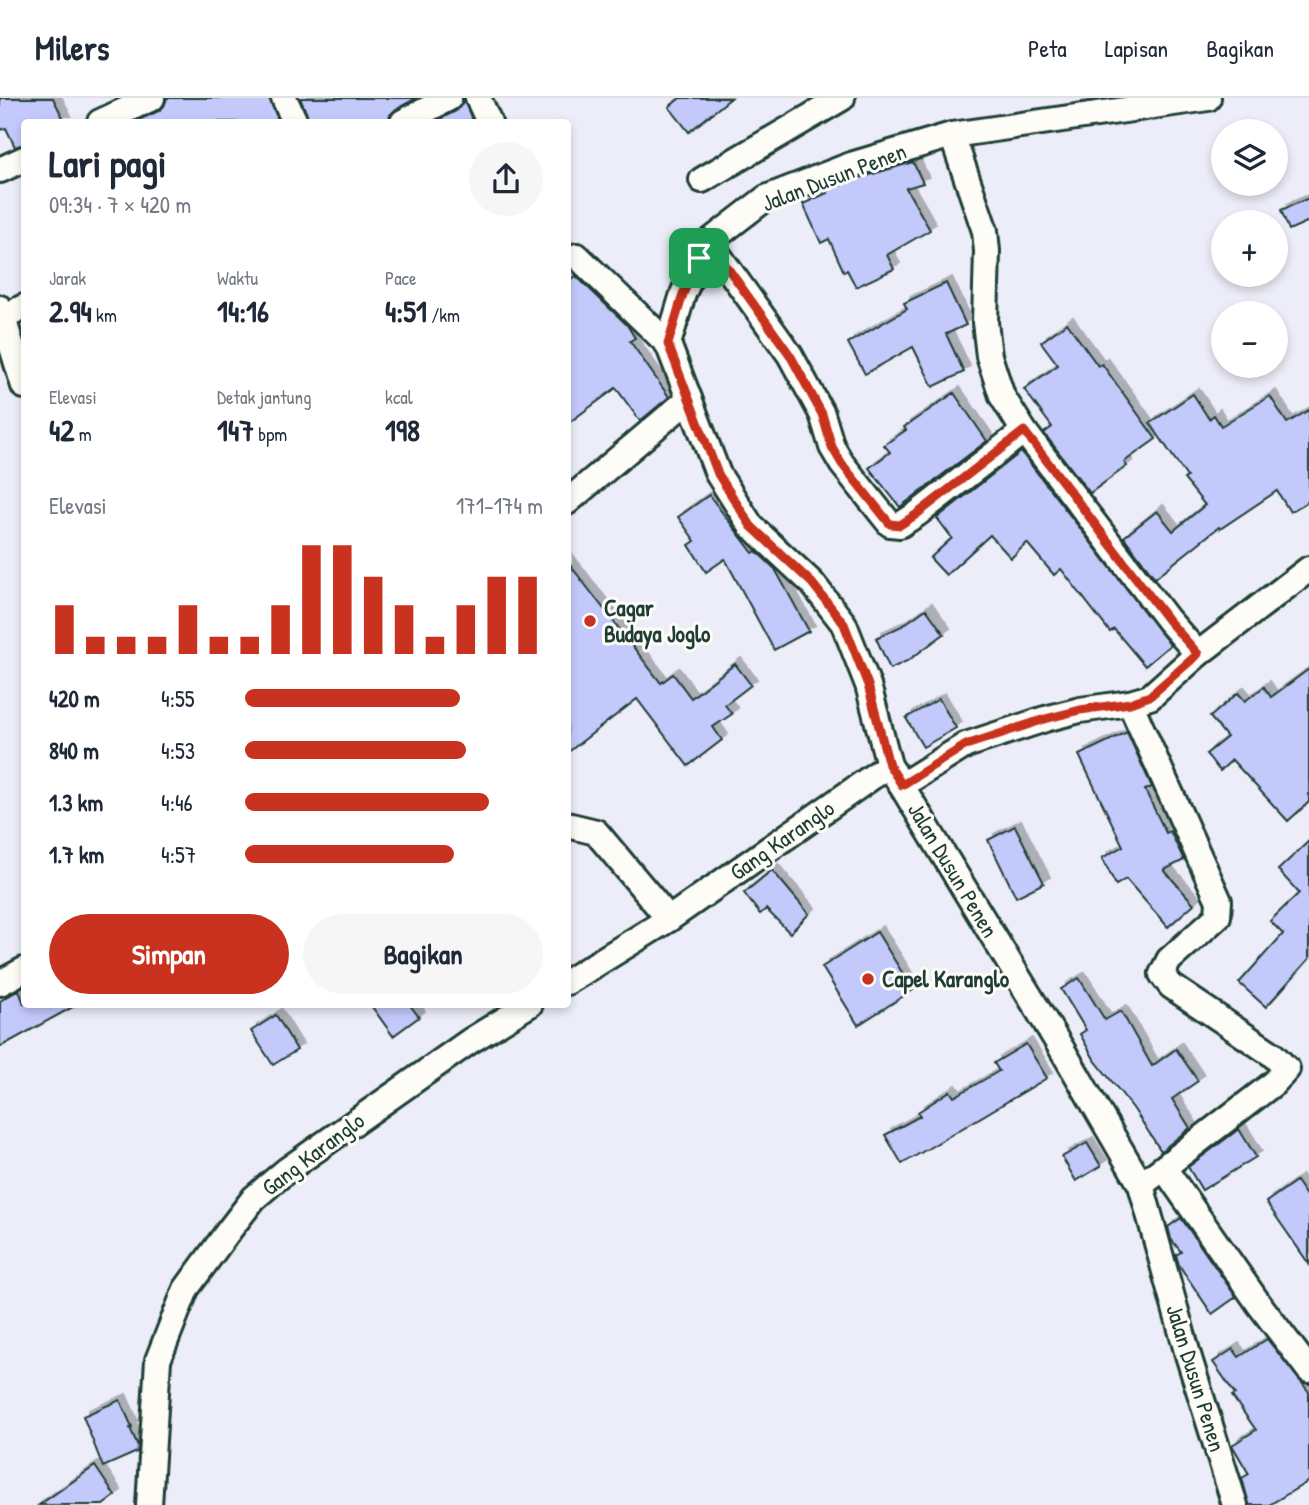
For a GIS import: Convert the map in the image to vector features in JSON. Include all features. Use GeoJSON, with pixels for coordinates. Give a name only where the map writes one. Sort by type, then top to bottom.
{"type":"FeatureCollection","features":[{"type":"Feature","properties":{"kind":"street"},"geometry":{"type":"LineString","coordinates":[[106,119],[152,98]]}},
{"type":"Feature","properties":{"kind":"street"},"geometry":{"type":"LineString","coordinates":[[284,98],[294,119]]}},
{"type":"Feature","properties":{"kind":"street"},"geometry":{"type":"LineString","coordinates":[[409,119],[449,98]]}},
{"type":"Feature","properties":{"kind":"street"},"geometry":{"type":"LineString","coordinates":[[478,98],[488,119]]}},
{"type":"Feature","properties":{"kind":"street"},"geometry":{"type":"LineString","coordinates":[[702,180],[842,98]]}},
{"type":"Feature","properties":{"kind":"street","name":"Jalan Dusun Penen"},"geometry":{"type":"LineString","coordinates":[[1209,98],[952,135],[851,165],[766,198],[704,250],[683,294],[668,344],[718,474],[751,526],[812,583],[844,624],[868,685],[895,775],[1141,1185],[1188,1355],[1235,1505]]}},
{"type":"Feature","properties":{"kind":"street"},"geometry":{"type":"LineString","coordinates":[[952,135],[985,231],[985,322],[989,356],[1002,396],[1024,431],[1168,620],[1198,654]]}},
{"type":"Feature","properties":{"kind":"street"},"geometry":{"type":"LineString","coordinates":[[0,170],[21,160]]}},
{"type":"Feature","properties":{"kind":"street"},"geometry":{"type":"LineString","coordinates":[[704,250],[790,355],[822,414],[832,447],[842,464],[890,524],[900,525],[917,514],[1024,431]]}},
{"type":"Feature","properties":{"kind":"street"},"geometry":{"type":"LineString","coordinates":[[577,256],[668,344]]}},
{"type":"Feature","properties":{"kind":"street"},"geometry":{"type":"LineString","coordinates":[[21,308],[1,313],[21,376]]}},
{"type":"Feature","properties":{"kind":"street"},"geometry":{"type":"LineString","coordinates":[[571,499],[690,399]]}},
{"type":"Feature","properties":{"kind":"street","name":"Gang Karanglo"},"geometry":{"type":"LineString","coordinates":[[571,980],[895,775],[966,745],[1045,719],[1080,710],[1130,703],[1150,696],[1198,654],[1306,578]]}},
{"type":"Feature","properties":{"kind":"street"},"geometry":{"type":"LineString","coordinates":[[1130,703],[1219,901],[1218,916],[1169,960],[1162,974],[1171,986],[1285,1065],[1280,1077],[1141,1185]]}},
{"type":"Feature","properties":{"kind":"street"},"geometry":{"type":"LineString","coordinates":[[571,826],[596,832],[670,919]]}},
{"type":"Feature","properties":{"kind":"street"},"geometry":{"type":"LineString","coordinates":[[0,983],[21,972]]}},
{"type":"Feature","properties":{"kind":"street","name":"Gang Karanglo"},"geometry":{"type":"LineString","coordinates":[[149,1505],[158,1360],[186,1289],[254,1198],[288,1170],[424,1073],[524,1008]]}},
{"type":"Feature","properties":{"kind":"street"},"geometry":{"type":"LineString","coordinates":[[1164,1168],[1259,1304],[1309,1370]]}},
{"type":"Feature","properties":{"kind":"building"},"geometry":{"type":"Polygon","coordinates":[[[0,98],[53,98],[64,119],[21,119],[21,145],[15,147],[6,128],[0,130],[0,98]]]}},
{"type":"Feature","properties":{"kind":"building"},"geometry":{"type":"Polygon","coordinates":[[[167,98],[269,98],[278,119],[141,119],[164,106],[167,98]]]}},
{"type":"Feature","properties":{"kind":"building"},"geometry":{"type":"Polygon","coordinates":[[[300,98],[417,98],[396,109],[389,119],[309,119],[300,98]]]}},
{"type":"Feature","properties":{"kind":"building"},"geometry":{"type":"Polygon","coordinates":[[[680,98],[731,98],[689,132],[669,107],[680,98]]]}},
{"type":"Feature","properties":{"kind":"building"},"geometry":{"type":"Polygon","coordinates":[[[464,100],[472,119],[440,119],[456,111],[464,100]]]}},
{"type":"Feature","properties":{"kind":"building"},"geometry":{"type":"Polygon","coordinates":[[[913,162],[923,183],[906,188],[930,230],[887,255],[894,269],[856,287],[847,270],[844,272],[829,239],[821,243],[803,204],[856,179],[913,162]]]}},
{"type":"Feature","properties":{"kind":"building"},"geometry":{"type":"Polygon","coordinates":[[[1309,198],[1309,221],[1289,230],[1288,210],[1281,210],[1309,198]]]}},
{"type":"Feature","properties":{"kind":"building"},"geometry":{"type":"Polygon","coordinates":[[[576,276],[627,325],[635,338],[630,341],[669,397],[640,421],[616,388],[571,421],[571,279],[576,276]]]}},
{"type":"Feature","properties":{"kind":"building"},"geometry":{"type":"Polygon","coordinates":[[[946,283],[966,325],[946,334],[964,372],[933,387],[913,347],[865,374],[848,343],[907,309],[904,303],[946,283]]]}},
{"type":"Feature","properties":{"kind":"building"},"geometry":{"type":"Polygon","coordinates":[[[1067,323],[1098,366],[1102,364],[1156,439],[1124,462],[1127,466],[1090,493],[1044,433],[1052,427],[1024,389],[1058,365],[1041,342],[1067,323]]]}},
{"type":"Feature","properties":{"kind":"building"},"geometry":{"type":"Polygon","coordinates":[[[954,393],[987,441],[900,507],[869,468],[890,452],[884,445],[906,430],[904,427],[954,393]]]}},
{"type":"Feature","properties":{"kind":"building"},"geometry":{"type":"Polygon","coordinates":[[[1193,394],[1209,419],[1214,415],[1221,426],[1270,396],[1287,423],[1309,410],[1309,501],[1290,512],[1277,491],[1220,529],[1219,527],[1155,578],[1124,537],[1157,511],[1173,531],[1205,505],[1184,479],[1187,477],[1150,423],[1193,394]]]}},
{"type":"Feature","properties":{"kind":"building"},"geometry":{"type":"Polygon","coordinates":[[[1021,452],[1170,645],[1145,666],[1114,629],[1110,632],[1061,569],[1054,575],[1027,543],[1011,558],[990,535],[946,575],[930,558],[952,538],[937,518],[1021,452]]]}},
{"type":"Feature","properties":{"kind":"building"},"geometry":{"type":"Polygon","coordinates":[[[709,495],[753,553],[756,551],[775,569],[809,631],[774,650],[725,559],[706,572],[689,545],[695,541],[678,517],[709,495]]]}},
{"type":"Feature","properties":{"kind":"building","name":"Cagar Budaya Joglo"},"geometry":{"type":"Polygon","coordinates":[[[571,566],[661,683],[673,674],[691,698],[735,664],[751,685],[725,705],[732,714],[713,727],[722,740],[688,766],[637,699],[571,750],[571,566]]]}},
{"type":"Feature","properties":{"kind":"building"},"geometry":{"type":"Polygon","coordinates":[[[926,609],[944,634],[909,660],[890,669],[876,638],[902,626],[926,609]]]}},
{"type":"Feature","properties":{"kind":"building"},"geometry":{"type":"Polygon","coordinates":[[[1309,669],[1309,802],[1288,821],[1232,760],[1220,771],[1206,754],[1227,737],[1210,717],[1238,693],[1245,701],[1264,687],[1271,697],[1309,669]]]}},
{"type":"Feature","properties":{"kind":"building"},"geometry":{"type":"Polygon","coordinates":[[[939,699],[956,728],[923,747],[906,718],[939,699]]]}},
{"type":"Feature","properties":{"kind":"building"},"geometry":{"type":"Polygon","coordinates":[[[1127,732],[1152,787],[1145,790],[1166,833],[1170,831],[1184,860],[1164,870],[1194,904],[1168,927],[1126,879],[1116,885],[1102,858],[1123,846],[1079,755],[1127,732]]]}},
{"type":"Feature","properties":{"kind":"building"},"geometry":{"type":"Polygon","coordinates":[[[1015,826],[1044,883],[1016,897],[988,840],[1015,826]]]}},
{"type":"Feature","properties":{"kind":"building"},"geometry":{"type":"Polygon","coordinates":[[[1309,841],[1309,959],[1266,1007],[1239,983],[1283,934],[1270,921],[1299,893],[1278,870],[1309,841]]]}},
{"type":"Feature","properties":{"kind":"building"},"geometry":{"type":"Polygon","coordinates":[[[772,870],[809,914],[790,933],[766,909],[760,914],[744,893],[772,870]]]}},
{"type":"Feature","properties":{"kind":"building","name":"Capel Karanglo"},"geometry":{"type":"Polygon","coordinates":[[[877,932],[913,990],[858,1025],[822,967],[877,932]]]}},
{"type":"Feature","properties":{"kind":"building"},"geometry":{"type":"Polygon","coordinates":[[[1079,978],[1105,1020],[1121,1011],[1152,1066],[1176,1049],[1198,1081],[1172,1099],[1190,1128],[1161,1151],[1133,1108],[1094,1059],[1080,1034],[1086,1030],[1061,989],[1079,978]]]}},
{"type":"Feature","properties":{"kind":"building"},"geometry":{"type":"Polygon","coordinates":[[[19,990],[21,1008],[71,1008],[0,1047],[0,1001],[19,990]]]}},
{"type":"Feature","properties":{"kind":"building"},"geometry":{"type":"Polygon","coordinates":[[[373,1008],[412,1008],[419,1017],[393,1036],[373,1008]]]}},
{"type":"Feature","properties":{"kind":"building"},"geometry":{"type":"Polygon","coordinates":[[[276,1015],[297,1050],[273,1065],[251,1031],[276,1015]]]}},
{"type":"Feature","properties":{"kind":"building"},"geometry":{"type":"Polygon","coordinates":[[[1026,1044],[1047,1078],[902,1164],[885,1135],[920,1116],[918,1112],[950,1091],[954,1097],[999,1071],[994,1063],[1026,1044]]]}},
{"type":"Feature","properties":{"kind":"building"},"geometry":{"type":"Polygon","coordinates":[[[1239,1129],[1256,1157],[1202,1190],[1188,1167],[1239,1129]]]}},
{"type":"Feature","properties":{"kind":"building"},"geometry":{"type":"Polygon","coordinates":[[[1087,1143],[1101,1166],[1076,1181],[1062,1157],[1087,1143]]]}},
{"type":"Feature","properties":{"kind":"building"},"geometry":{"type":"Polygon","coordinates":[[[1296,1181],[1309,1200],[1309,1264],[1266,1202],[1296,1181]]]}},
{"type":"Feature","properties":{"kind":"building"},"geometry":{"type":"Polygon","coordinates":[[[1181,1218],[1236,1297],[1212,1314],[1179,1265],[1176,1255],[1181,1252],[1171,1239],[1168,1227],[1181,1218]]]}},
{"type":"Feature","properties":{"kind":"building"},"geometry":{"type":"Polygon","coordinates":[[[1267,1339],[1309,1392],[1309,1481],[1269,1505],[1249,1505],[1242,1478],[1249,1474],[1232,1445],[1256,1430],[1232,1396],[1235,1394],[1213,1362],[1233,1349],[1239,1357],[1267,1339]]]}},
{"type":"Feature","properties":{"kind":"building"},"geometry":{"type":"Polygon","coordinates":[[[120,1400],[132,1427],[130,1428],[138,1446],[137,1452],[103,1467],[83,1416],[120,1400]]]}},
{"type":"Feature","properties":{"kind":"building"},"geometry":{"type":"Polygon","coordinates":[[[95,1466],[115,1496],[103,1505],[39,1505],[95,1466]]]}},
{"type":"Feature","properties":{"kind":"place","name":"Cagar Budaya Joglo"},"geometry":{"type":"Point","coordinates":[590,621]}},
{"type":"Feature","properties":{"kind":"place","name":"Capel Karanglo"},"geometry":{"type":"Point","coordinates":[868,979]}},
{"type":"Feature","properties":{"kind":"route"},"geometry":{"type":"LineString","coordinates":[[709,242],[790,355],[822,414],[832,447],[842,464],[890,524],[900,525],[917,514],[1024,431],[1168,620],[1198,654],[1182,671],[1150,696],[1130,703],[1080,710],[1045,719],[966,745],[902,785],[889,765],[868,685],[844,624],[812,583],[751,526],[718,474],[668,344],[683,294],[699,258],[709,242]]}}]}
